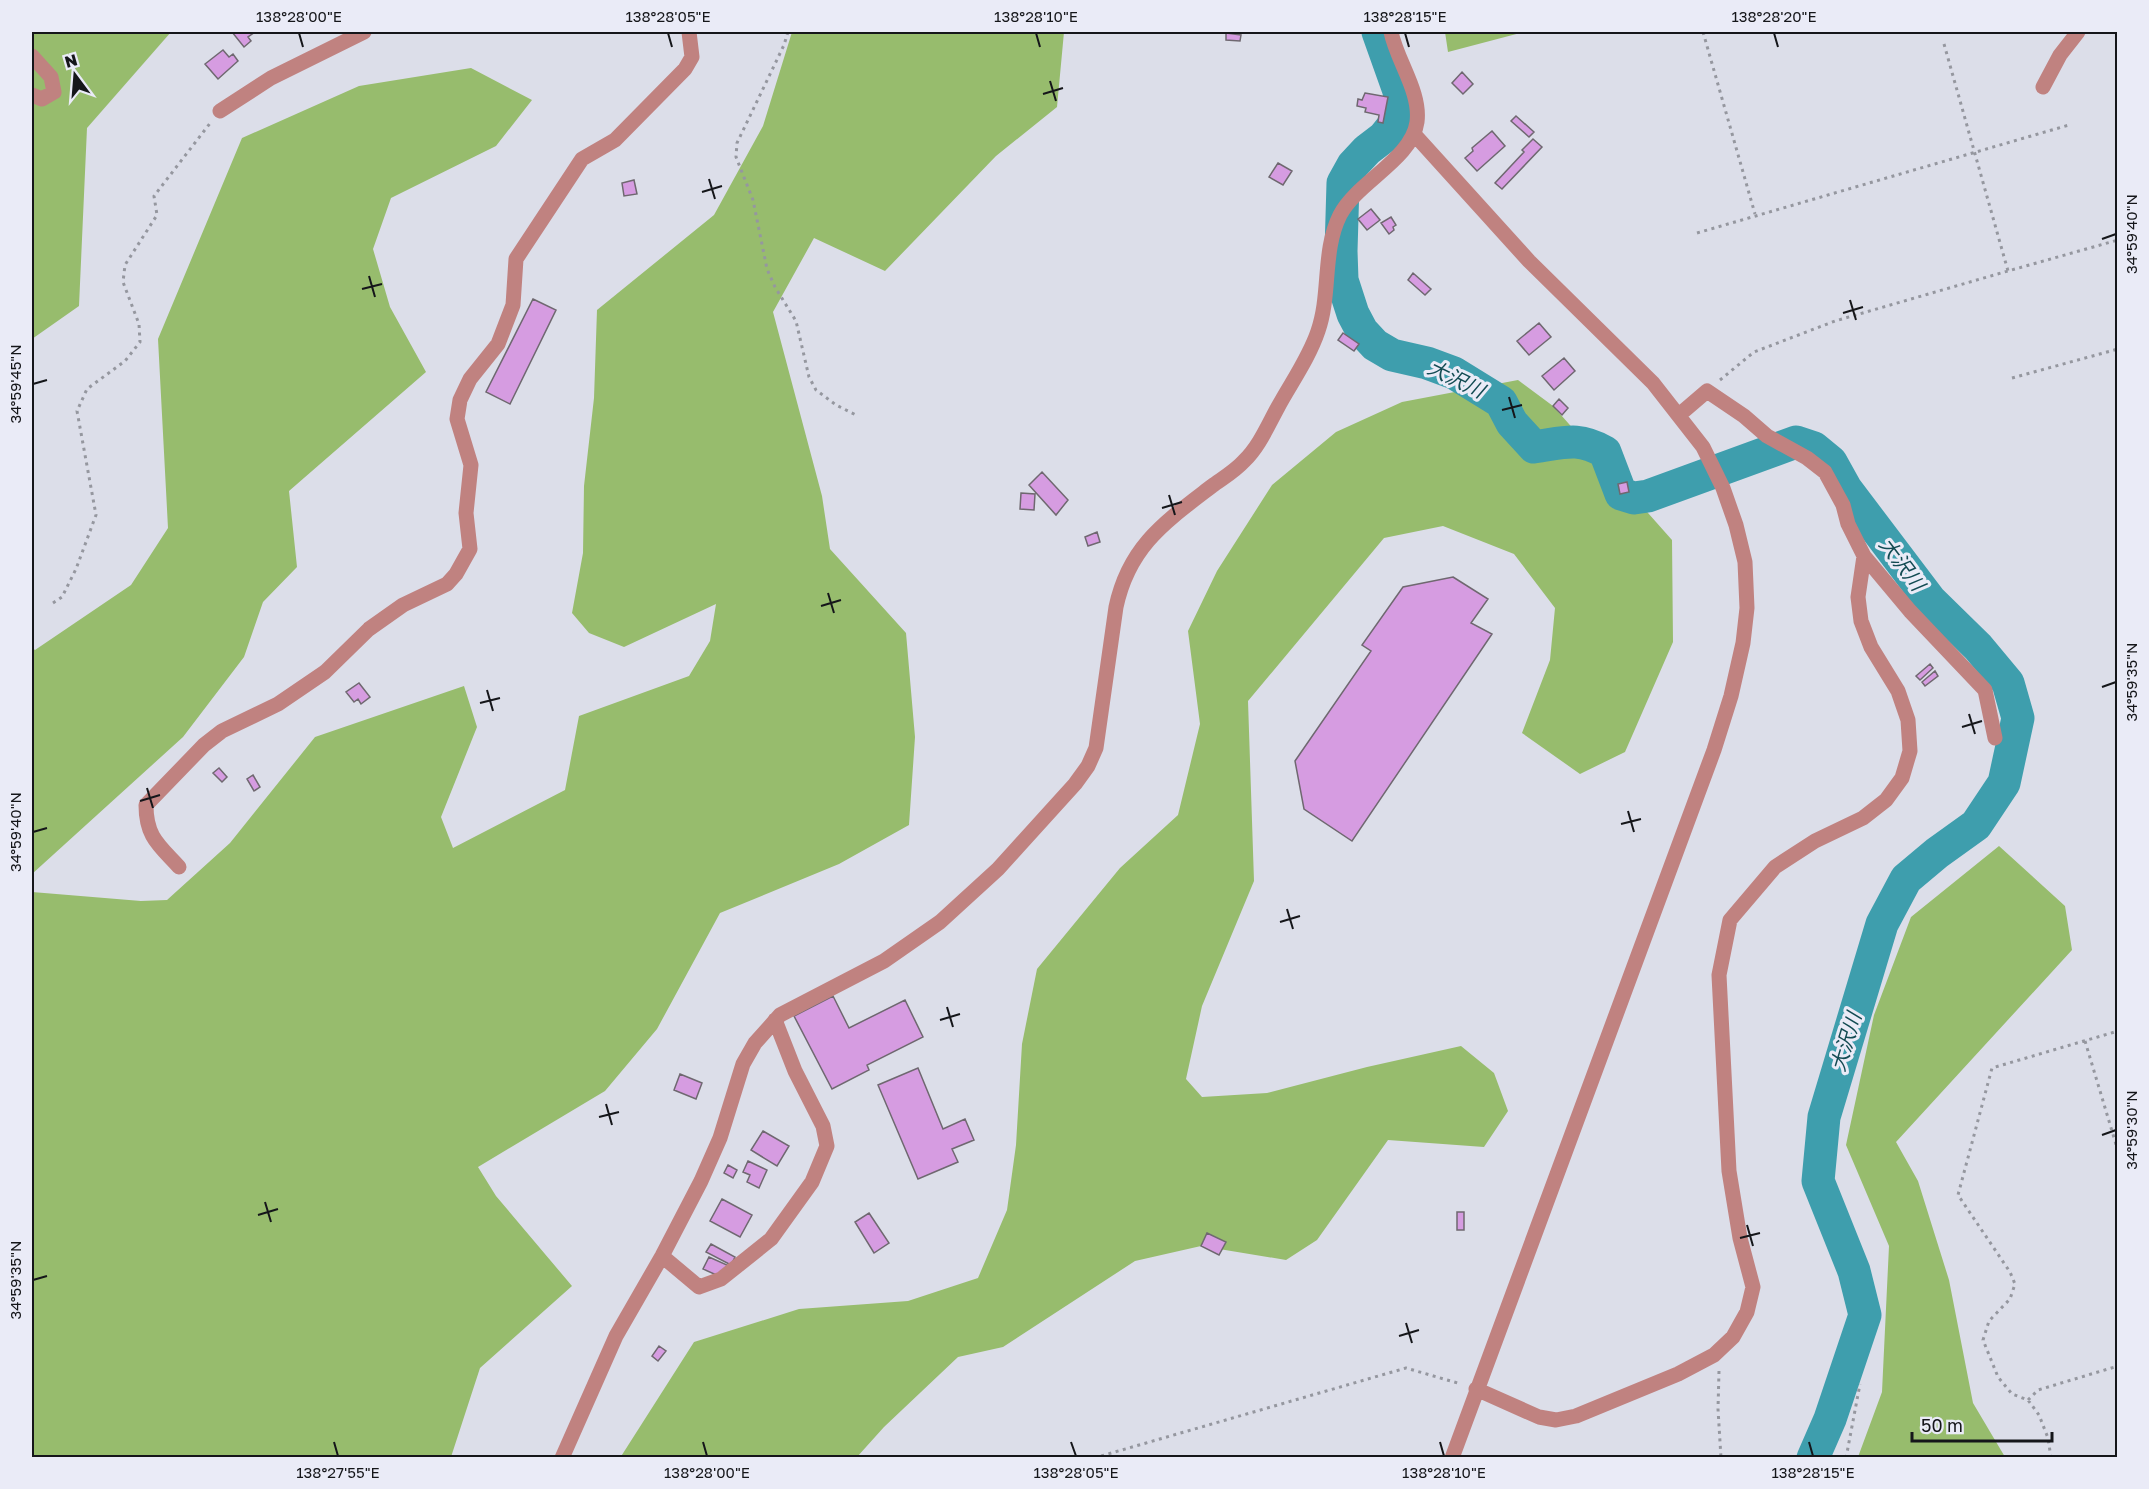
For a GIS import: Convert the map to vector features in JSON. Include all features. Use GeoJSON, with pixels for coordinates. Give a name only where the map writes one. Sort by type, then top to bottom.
{"type":"FeatureCollection","features":[{"type":"Feature","properties":{"kind":"street"},"geometry":{"type":"LineString","coordinates":[[219,111],[271,78],[364,32]]}},
{"type":"Feature","properties":{"kind":"street"},"geometry":{"type":"LineString","coordinates":[[179,867],[152,839],[146,818],[146,805],[204,746],[222,731],[278,704],[325,672],[377,623],[403,605],[447,585],[456,574],[470,549],[466,513],[471,465],[457,419],[460,400],[470,379],[498,344],[513,305],[516,259],[582,159],[615,140],[685,69],[692,57],[689,32]]}},
{"type":"Feature","properties":{"kind":"street"},"geometry":{"type":"LineString","coordinates":[[562,1458],[616,1336],[702,1181],[720,1138],[743,1064],[754,1043],[780,1015],[884,961],[940,922],[998,869],[1075,784],[1088,766],[1096,748],[1116,607],[1121,584],[1131,563],[1144,544],[1164,524],[1245,461],[1258,443],[1318,331],[1329,260],[1340,215],[1354,197],[1399,154],[1414,134],[1417,121],[1416,105],[1391,32]]}},
{"type":"Feature","properties":{"kind":"street"},"geometry":{"type":"LineString","coordinates":[[2043,87],[2060,55],[2078,32]]}},
{"type":"Feature","properties":{"kind":"street"},"geometry":{"type":"LineString","coordinates":[[32,56],[51,77],[54,92],[42,99],[32,94]]}},
{"type":"Feature","properties":{"kind":"street"},"geometry":{"type":"LineString","coordinates":[[1414,134],[1529,261],[1653,383],[1703,447],[1724,488],[1736,525],[1745,562],[1747,608],[1743,643],[1731,696],[1714,750],[1452,1458]]}},
{"type":"Feature","properties":{"kind":"street"},"geometry":{"type":"LineString","coordinates":[[1679,415],[1707,391],[1744,416],[1767,436],[1807,458],[1825,472],[1843,505],[1848,524],[1864,556],[1910,611],[1985,690],[1995,738]]}},
{"type":"Feature","properties":{"kind":"street"},"geometry":{"type":"LineString","coordinates":[[1476,1389],[1539,1417],[1556,1420],[1576,1416],[1678,1374],[1714,1355],[1733,1337],[1747,1312],[1753,1287],[1740,1238],[1730,1170],[1719,975],[1730,920],[1775,867],[1815,841],[1863,818],[1886,800],[1902,778],[1910,750],[1908,720],[1898,691],[1871,647],[1861,621],[1858,597],[1864,556]]}},
{"type":"Feature","properties":{"kind":"street"},"geometry":{"type":"LineString","coordinates":[[662,1256],[699,1287],[721,1279],[771,1239],[812,1182],[827,1146],[822,1126],[795,1071],[775,1020]]}},
{"type":"Feature","properties":{"kind":"path"},"geometry":{"type":"LineString","coordinates":[[788,32],[784,45],[737,142],[736,157],[753,200],[767,269],[796,321],[809,377],[816,390],[836,405],[858,416]]}},
{"type":"Feature","properties":{"kind":"path"},"geometry":{"type":"LineString","coordinates":[[1703,32],[1755,215]]}},
{"type":"Feature","properties":{"kind":"path"},"geometry":{"type":"LineString","coordinates":[[1944,44],[2008,271]]}},
{"type":"Feature","properties":{"kind":"path"},"geometry":{"type":"LineString","coordinates":[[53,603],[62,597],[76,569],[96,515],[77,411],[87,389],[125,361],[140,342],[139,324],[123,282],[125,265],[157,215],[154,196],[219,111]]}},
{"type":"Feature","properties":{"kind":"path"},"geometry":{"type":"LineString","coordinates":[[1697,232],[2069,124]]}},
{"type":"Feature","properties":{"kind":"path"},"geometry":{"type":"LineString","coordinates":[[1707,391],[1754,352],[1835,321],[2118,240]]}},
{"type":"Feature","properties":{"kind":"path"},"geometry":{"type":"LineString","coordinates":[[2012,378],[2118,348]]}},
{"type":"Feature","properties":{"kind":"path"},"geometry":{"type":"LineString","coordinates":[[2051,1458],[2048,1438],[2039,1415],[2028,1400],[2012,1394],[1998,1377],[1983,1340],[1989,1321],[2010,1299],[2015,1284],[2010,1272],[1958,1195],[1992,1068],[2118,1031]]}},
{"type":"Feature","properties":{"kind":"path"},"geometry":{"type":"LineString","coordinates":[[2085,1041],[2118,1151]]}},
{"type":"Feature","properties":{"kind":"path"},"geometry":{"type":"LineString","coordinates":[[1714,1355],[1720,1370],[1718,1409],[1721,1458]]}},
{"type":"Feature","properties":{"kind":"path"},"geometry":{"type":"LineString","coordinates":[[2028,1400],[2038,1390],[2118,1366]]}},
{"type":"Feature","properties":{"kind":"path"},"geometry":{"type":"LineString","coordinates":[[1094,1458],[1406,1368],[1476,1389]]}},
{"type":"Feature","properties":{"kind":"path"},"geometry":{"type":"LineString","coordinates":[[1846,1458],[1860,1384]]}},
{"type":"Feature","properties":{"kind":"green space"},"geometry":{"type":"Polygon","coordinates":[[[32,32],[171,32],[87,128],[79,306],[32,339],[32,32]]]}},
{"type":"Feature","properties":{"kind":"green space"},"geometry":{"type":"Polygon","coordinates":[[[792,32],[1064,32],[1057,107],[996,156],[885,271],[814,238],[773,312],[822,496],[830,549],[906,633],[915,737],[909,825],[839,864],[720,913],[657,1029],[605,1091],[478,1167],[496,1196],[572,1286],[480,1368],[451,1457],[32,1457],[32,892],[141,901],[167,900],[230,843],[315,737],[464,686],[477,727],[441,817],[453,848],[565,790],[579,716],[689,676],[710,641],[716,604],[624,647],[589,633],[572,613],[583,553],[584,486],[594,398],[597,310],[714,215],[763,126],[792,32]]]}},
{"type":"Feature","properties":{"kind":"green space"},"geometry":{"type":"Polygon","coordinates":[[[1445,32],[1524,32],[1448,52],[1445,32]]]}},
{"type":"Feature","properties":{"kind":"green space"},"geometry":{"type":"Polygon","coordinates":[[[471,68],[532,100],[496,146],[391,198],[373,249],[390,307],[426,372],[289,491],[297,567],[263,602],[244,657],[183,737],[32,874],[32,648],[35,650],[131,585],[168,528],[158,339],[242,138],[359,86],[471,68]]]}},
{"type":"Feature","properties":{"kind":"green space"},"geometry":{"type":"Polygon","coordinates":[[[1518,380],[1553,406],[1672,540],[1673,642],[1625,752],[1580,774],[1522,733],[1550,660],[1555,608],[1514,554],[1443,526],[1384,538],[1248,701],[1254,881],[1202,1006],[1186,1079],[1202,1097],[1267,1093],[1461,1046],[1494,1073],[1508,1111],[1484,1147],[1388,1140],[1317,1240],[1286,1260],[1201,1246],[1135,1261],[1003,1347],[958,1357],[884,1427],[857,1457],[620,1458],[694,1342],[799,1309],[908,1301],[978,1278],[1007,1210],[1016,1145],[1022,1044],[1037,969],[1120,868],[1178,815],[1200,724],[1188,631],[1217,571],[1272,485],[1336,432],[1402,402],[1518,380]]]}},
{"type":"Feature","properties":{"kind":"green space"},"geometry":{"type":"Polygon","coordinates":[[[1999,846],[2065,906],[2072,950],[1896,1142],[1918,1181],[1949,1280],[1973,1403],[2005,1457],[1858,1457],[1882,1392],[1889,1246],[1846,1145],[1874,1015],[1911,917],[1999,846]]]}},
{"type":"Feature","properties":{"kind":"building"},"geometry":{"type":"Polygon","coordinates":[[[232,32],[255,32],[248,37],[251,41],[244,47],[232,32]]]}},
{"type":"Feature","properties":{"kind":"building"},"geometry":{"type":"Polygon","coordinates":[[[1226,33],[1241,35],[1240,41],[1226,40],[1226,33]]]}},
{"type":"Feature","properties":{"kind":"building"},"geometry":{"type":"Polygon","coordinates":[[[223,50],[229,57],[233,54],[238,61],[218,79],[205,64],[223,50]]]}},
{"type":"Feature","properties":{"kind":"building"},"geometry":{"type":"Polygon","coordinates":[[[1462,72],[1473,84],[1463,94],[1452,83],[1462,72]]]}},
{"type":"Feature","properties":{"kind":"building"},"geometry":{"type":"Polygon","coordinates":[[[1365,93],[1388,97],[1383,123],[1378,122],[1379,115],[1365,112],[1366,108],[1357,106],[1358,99],[1362,100],[1365,93]]]}},
{"type":"Feature","properties":{"kind":"building"},"geometry":{"type":"Polygon","coordinates":[[[1516,116],[1534,132],[1529,137],[1511,121],[1516,116]]]}},
{"type":"Feature","properties":{"kind":"building"},"geometry":{"type":"Polygon","coordinates":[[[1492,131],[1505,146],[1477,171],[1465,158],[1473,151],[1472,148],[1492,131]]]}},
{"type":"Feature","properties":{"kind":"building"},"geometry":{"type":"Polygon","coordinates":[[[1533,139],[1542,147],[1502,189],[1495,183],[1533,139]]]}},
{"type":"Feature","properties":{"kind":"building"},"geometry":{"type":"Polygon","coordinates":[[[1278,163],[1292,171],[1283,185],[1269,177],[1278,163]]]}},
{"type":"Feature","properties":{"kind":"building"},"geometry":{"type":"Polygon","coordinates":[[[634,180],[637,194],[624,196],[622,183],[634,180]]]}},
{"type":"Feature","properties":{"kind":"building"},"geometry":{"type":"Polygon","coordinates":[[[1371,209],[1380,220],[1367,230],[1358,219],[1371,209]]]}},
{"type":"Feature","properties":{"kind":"building"},"geometry":{"type":"Polygon","coordinates":[[[1391,217],[1396,225],[1389,234],[1381,223],[1391,217]]]}},
{"type":"Feature","properties":{"kind":"building"},"geometry":{"type":"Polygon","coordinates":[[[1413,273],[1431,289],[1425,295],[1408,280],[1413,273]]]}},
{"type":"Feature","properties":{"kind":"building"},"geometry":{"type":"Polygon","coordinates":[[[533,299],[556,310],[510,404],[486,392],[533,299]]]}},
{"type":"Feature","properties":{"kind":"building"},"geometry":{"type":"Polygon","coordinates":[[[1539,323],[1551,337],[1529,355],[1517,341],[1539,323]]]}},
{"type":"Feature","properties":{"kind":"building"},"geometry":{"type":"Polygon","coordinates":[[[1343,333],[1359,344],[1354,351],[1338,340],[1343,333]]]}},
{"type":"Feature","properties":{"kind":"building"},"geometry":{"type":"Polygon","coordinates":[[[1564,358],[1575,371],[1554,390],[1542,376],[1564,358]]]}},
{"type":"Feature","properties":{"kind":"building"},"geometry":{"type":"Polygon","coordinates":[[[1559,399],[1568,408],[1562,415],[1553,406],[1559,399]]]}},
{"type":"Feature","properties":{"kind":"building"},"geometry":{"type":"Polygon","coordinates":[[[1042,472],[1068,500],[1056,515],[1029,485],[1042,472]]]}},
{"type":"Feature","properties":{"kind":"building"},"geometry":{"type":"Polygon","coordinates":[[[1627,482],[1629,492],[1620,494],[1618,484],[1627,482]]]}},
{"type":"Feature","properties":{"kind":"building"},"geometry":{"type":"Polygon","coordinates":[[[1021,493],[1035,494],[1034,510],[1020,509],[1021,493]]]}},
{"type":"Feature","properties":{"kind":"building"},"geometry":{"type":"Polygon","coordinates":[[[1097,532],[1100,542],[1088,546],[1085,537],[1097,532]]]}},
{"type":"Feature","properties":{"kind":"building"},"geometry":{"type":"Polygon","coordinates":[[[1453,577],[1488,599],[1471,623],[1492,634],[1352,841],[1304,809],[1295,761],[1371,651],[1362,645],[1403,587],[1453,577]]]}},
{"type":"Feature","properties":{"kind":"building"},"geometry":{"type":"Polygon","coordinates":[[[1930,664],[1933,668],[1920,680],[1916,676],[1930,664]]]}},
{"type":"Feature","properties":{"kind":"building"},"geometry":{"type":"Polygon","coordinates":[[[1935,671],[1938,676],[1925,686],[1922,682],[1935,671]]]}},
{"type":"Feature","properties":{"kind":"building"},"geometry":{"type":"Polygon","coordinates":[[[359,683],[370,697],[361,704],[358,699],[354,702],[346,692],[359,683]]]}},
{"type":"Feature","properties":{"kind":"building"},"geometry":{"type":"Polygon","coordinates":[[[219,768],[227,777],[222,782],[213,773],[219,768]]]}},
{"type":"Feature","properties":{"kind":"building"},"geometry":{"type":"Polygon","coordinates":[[[253,775],[260,787],[254,791],[247,779],[253,775]]]}},
{"type":"Feature","properties":{"kind":"building"},"geometry":{"type":"Polygon","coordinates":[[[833,996],[849,1028],[905,1000],[923,1037],[867,1065],[869,1070],[832,1089],[794,1016],[833,996]]]}},
{"type":"Feature","properties":{"kind":"building"},"geometry":{"type":"Polygon","coordinates":[[[918,1068],[943,1129],[965,1119],[974,1140],[952,1149],[958,1162],[918,1179],[878,1085],[918,1068]]]}},
{"type":"Feature","properties":{"kind":"building"},"geometry":{"type":"Polygon","coordinates":[[[680,1074],[702,1083],[696,1099],[674,1090],[680,1074]]]}},
{"type":"Feature","properties":{"kind":"building"},"geometry":{"type":"Polygon","coordinates":[[[763,1131],[789,1146],[777,1166],[751,1150],[763,1131]]]}},
{"type":"Feature","properties":{"kind":"building"},"geometry":{"type":"Polygon","coordinates":[[[748,1161],[767,1170],[759,1188],[747,1182],[750,1175],[743,1172],[748,1161]]]}},
{"type":"Feature","properties":{"kind":"building"},"geometry":{"type":"Polygon","coordinates":[[[728,1165],[737,1170],[733,1178],[724,1173],[728,1165]]]}},
{"type":"Feature","properties":{"kind":"building"},"geometry":{"type":"Polygon","coordinates":[[[722,1199],[752,1215],[740,1237],[710,1221],[722,1199]]]}},
{"type":"Feature","properties":{"kind":"building"},"geometry":{"type":"Polygon","coordinates":[[[1457,1212],[1464,1212],[1464,1230],[1457,1230],[1457,1212]]]}},
{"type":"Feature","properties":{"kind":"building"},"geometry":{"type":"Polygon","coordinates":[[[869,1213],[889,1243],[874,1253],[855,1222],[869,1213]]]}},
{"type":"Feature","properties":{"kind":"building"},"geometry":{"type":"Polygon","coordinates":[[[1207,1233],[1226,1242],[1219,1255],[1201,1246],[1207,1233]]]}},
{"type":"Feature","properties":{"kind":"building"},"geometry":{"type":"Polygon","coordinates":[[[711,1244],[735,1257],[731,1265],[706,1252],[711,1244]]]}},
{"type":"Feature","properties":{"kind":"building"},"geometry":{"type":"Polygon","coordinates":[[[709,1257],[727,1265],[721,1277],[703,1269],[709,1257]]]}},
{"type":"Feature","properties":{"kind":"building"},"geometry":{"type":"Polygon","coordinates":[[[659,1346],[666,1351],[658,1361],[652,1356],[659,1346]]]}},
{"type":"Feature","properties":{"kind":"waterway","name":"大沢川"},"geometry":{"type":"LineString","coordinates":[[1378,32],[1399,91],[1401,116],[1384,137],[1353,165],[1343,183],[1341,251],[1342,280],[1353,314],[1362,331],[1375,345],[1392,355],[1427,363],[1454,373],[1501,402],[1512,423],[1534,447],[1578,442],[1605,452],[1621,494],[1634,498],[1648,496],[1796,442],[1814,448],[1831,462],[1846,489],[1930,600],[1978,647],[2008,683],[2018,718],[2004,783],[1976,825],[1906,879],[1882,924],[1824,1117],[1818,1181],[1854,1271],[1865,1315],[1830,1419],[1813,1458]]}}]}
